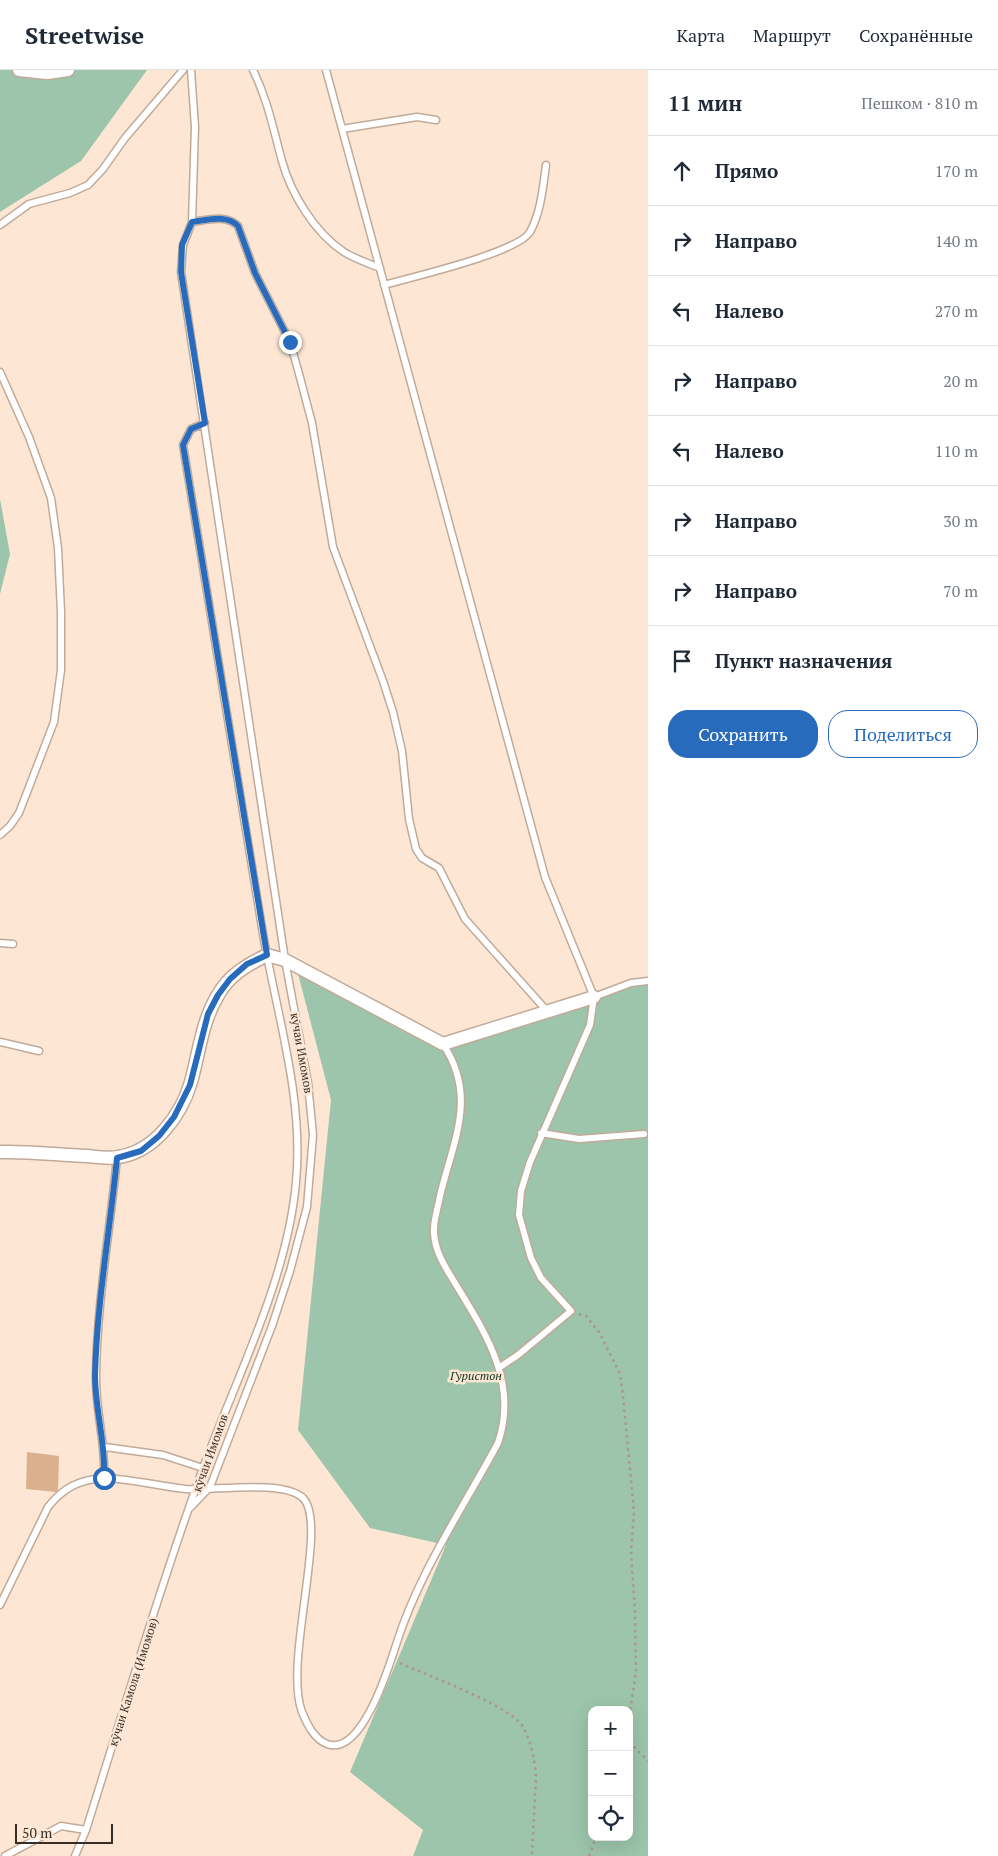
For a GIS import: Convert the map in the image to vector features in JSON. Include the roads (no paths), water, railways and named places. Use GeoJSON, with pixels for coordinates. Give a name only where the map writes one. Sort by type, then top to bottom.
{"type":"FeatureCollection","features":[{"type":"Feature","properties":{"kind":"street"},"geometry":{"type":"LineString","coordinates":[[19,70],[47,73],[68,70]]}},
{"type":"Feature","properties":{"kind":"street"},"geometry":{"type":"LineString","coordinates":[[0,1152],[117,1158],[141,1151],[159,1136],[174,1117],[190,1085],[208,1014],[218,995],[235,974],[247,964],[267,955],[285,960],[443,1044],[594,997]]}},
{"type":"Feature","properties":{"kind":"lane"},"geometry":{"type":"LineString","coordinates":[[0,225],[29,204],[70,193],[88,185],[182,70]]}},
{"type":"Feature","properties":{"kind":"lane"},"geometry":{"type":"LineString","coordinates":[[191,70],[195,127],[192,222],[226,219],[238,226],[255,273],[290,342],[312,423],[333,547],[384,681],[402,751],[409,819],[416,849],[422,858],[439,868],[465,919],[547,1012]]}},
{"type":"Feature","properties":{"kind":"lane"},"geometry":{"type":"LineString","coordinates":[[252,70],[272,118],[288,180],[307,213],[320,230],[344,251],[380,268]]}},
{"type":"Feature","properties":{"kind":"lane"},"geometry":{"type":"LineString","coordinates":[[326,70],[545,877],[594,997],[590,1024],[542,1133],[521,1192],[519,1215],[524,1238],[538,1271],[571,1311],[518,1355],[500,1367]]}},
{"type":"Feature","properties":{"kind":"lane"},"geometry":{"type":"LineString","coordinates":[[342,129],[417,117],[436,120]]}},
{"type":"Feature","properties":{"kind":"lane"},"geometry":{"type":"LineString","coordinates":[[384,285],[499,252],[529,234],[541,199],[546,165]]}},
{"type":"Feature","properties":{"kind":"lane","name":"кӯчаи Имомов"},"geometry":{"type":"LineString","coordinates":[[190,1508],[210,1488],[282,1297],[304,1225],[310,1188],[312,1117],[285,960],[181,272],[182,245],[192,222]]}},
{"type":"Feature","properties":{"kind":"lane"},"geometry":{"type":"LineString","coordinates":[[0,372],[38,462],[54,511],[58,548],[61,621],[59,691],[54,722],[19,813],[10,826],[0,835]]}},
{"type":"Feature","properties":{"kind":"lane","name":"кӯчаи Имомов"},"geometry":{"type":"LineString","coordinates":[[190,1508],[203,1468],[263,1313],[285,1240],[296,1187],[299,1154],[297,1120],[267,955],[183,445],[191,429],[205,423]]}},
{"type":"Feature","properties":{"kind":"lane"},"geometry":{"type":"LineString","coordinates":[[0,943],[13,944]]}},
{"type":"Feature","properties":{"kind":"lane"},"geometry":{"type":"LineString","coordinates":[[594,997],[631,983],[648,981]]}},
{"type":"Feature","properties":{"kind":"lane"},"geometry":{"type":"LineString","coordinates":[[0,1042],[39,1051]]}},
{"type":"Feature","properties":{"kind":"lane"},"geometry":{"type":"LineString","coordinates":[[0,1605],[48,1507],[58,1494],[71,1485],[85,1480],[104,1478],[138,1480],[196,1489],[253,1487],[291,1491],[302,1497],[308,1504],[312,1538],[298,1644],[298,1694],[306,1722],[318,1738],[336,1746],[345,1744],[364,1724],[392,1659],[408,1607],[425,1571],[498,1444],[502,1432],[504,1402],[500,1367],[479,1325],[446,1268],[436,1244],[434,1222],[462,1110],[459,1074],[443,1044]]}},
{"type":"Feature","properties":{"kind":"lane"},"geometry":{"type":"LineString","coordinates":[[542,1133],[559,1138],[579,1139],[644,1134]]}},
{"type":"Feature","properties":{"kind":"lane"},"geometry":{"type":"LineString","coordinates":[[104,1478],[105,1447],[96,1388],[97,1330],[117,1158]]}},
{"type":"Feature","properties":{"kind":"lane"},"geometry":{"type":"LineString","coordinates":[[105,1447],[152,1452],[203,1468]]}},
{"type":"Feature","properties":{"kind":"lane","name":"кӯчаи Камола (Имомов)"},"geometry":{"type":"LineString","coordinates":[[75,1856],[86,1830],[190,1508]]}},
{"type":"Feature","properties":{"kind":"lane"},"geometry":{"type":"LineString","coordinates":[[5,1856],[61,1826],[86,1830]]}},
{"type":"Feature","properties":{"kind":"park label","name":"Гуристон"},"geometry":{"type":"Point","coordinates":[476,1375]}}]}
